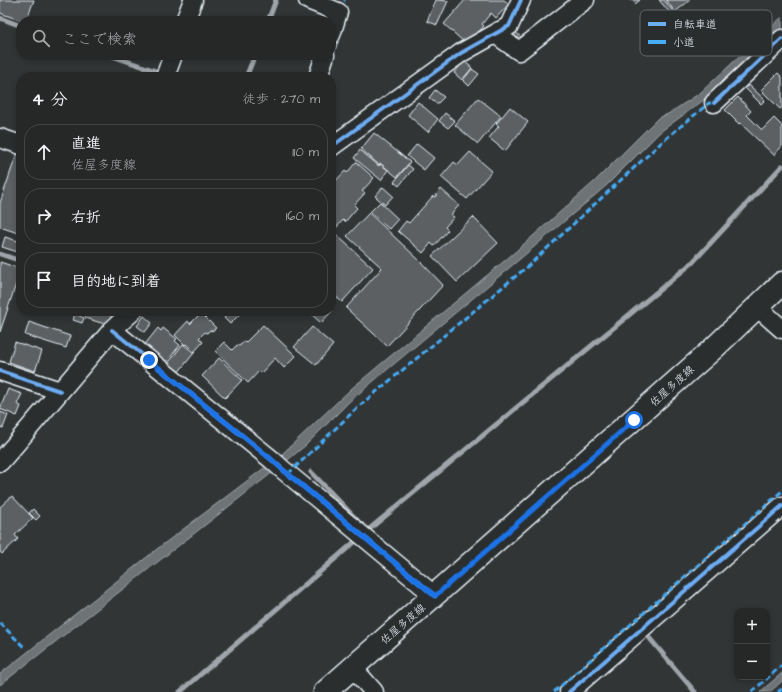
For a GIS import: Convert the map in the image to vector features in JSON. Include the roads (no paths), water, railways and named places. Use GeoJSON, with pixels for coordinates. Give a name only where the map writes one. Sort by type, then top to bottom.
{"type":"FeatureCollection","features":[{"type":"Feature","properties":{"kind":"main road","name":"佐屋多度線"},"geometry":{"type":"LineString","coordinates":[[326,692],[716,347],[782,283]]}},
{"type":"Feature","properties":{"kind":"street"},"geometry":{"type":"LineString","coordinates":[[187,16],[193,0]]}},
{"type":"Feature","properties":{"kind":"street"},"geometry":{"type":"LineString","coordinates":[[308,0],[329,5],[338,12],[336,19]]}},
{"type":"Feature","properties":{"kind":"street"},"geometry":{"type":"LineString","coordinates":[[336,143],[461,53],[509,26],[520,0]]}},
{"type":"Feature","properties":{"kind":"street"},"geometry":{"type":"LineString","coordinates":[[500,31],[502,40],[520,51],[585,0]]}},
{"type":"Feature","properties":{"kind":"street"},"geometry":{"type":"LineString","coordinates":[[772,48],[782,39]]}},
{"type":"Feature","properties":{"kind":"street"},"geometry":{"type":"LineString","coordinates":[[714,103],[764,56]]}},
{"type":"Feature","properties":{"kind":"street"},"geometry":{"type":"LineString","coordinates":[[167,72],[171,60]]}},
{"type":"Feature","properties":{"kind":"street"},"geometry":{"type":"LineString","coordinates":[[320,72],[323,60]]}},
{"type":"Feature","properties":{"kind":"street"},"geometry":{"type":"LineString","coordinates":[[0,138],[16,143]]}},
{"type":"Feature","properties":{"kind":"street"},"geometry":{"type":"LineString","coordinates":[[757,307],[782,329]]}},
{"type":"Feature","properties":{"kind":"street"},"geometry":{"type":"LineString","coordinates":[[0,462],[112,330],[127,316]]}},
{"type":"Feature","properties":{"kind":"street"},"geometry":{"type":"LineString","coordinates":[[112,330],[435,596]]}},
{"type":"Feature","properties":{"kind":"street"},"geometry":{"type":"LineString","coordinates":[[0,371],[60,391]]}},
{"type":"Feature","properties":{"kind":"street"},"geometry":{"type":"LineString","coordinates":[[569,692],[782,506]]}},
{"type":"Feature","properties":{"kind":"street"},"geometry":{"type":"LineString","coordinates":[[353,668],[374,692]]}},
{"type":"Feature","properties":{"kind":"waterway"},"geometry":{"type":"LineString","coordinates":[[270,16],[276,0]]}},
{"type":"Feature","properties":{"kind":"waterway"},"geometry":{"type":"LineString","coordinates":[[0,18],[16,24]]}},
{"type":"Feature","properties":{"kind":"waterway"},"geometry":{"type":"LineString","coordinates":[[336,42],[338,36]]}},
{"type":"Feature","properties":{"kind":"waterway"},"geometry":{"type":"LineString","coordinates":[[124,60],[159,72]]}},
{"type":"Feature","properties":{"kind":"waterway"},"geometry":{"type":"LineString","coordinates":[[248,72],[253,60]]}},
{"type":"Feature","properties":{"kind":"waterway"},"geometry":{"type":"LineString","coordinates":[[367,531],[692,263],[782,166]]}},
{"type":"Feature","properties":{"kind":"waterway"},"geometry":{"type":"LineString","coordinates":[[0,254],[16,259]]}},
{"type":"Feature","properties":{"kind":"waterway"},"geometry":{"type":"LineString","coordinates":[[311,472],[357,520]]}},
{"type":"Feature","properties":{"kind":"waterway"},"geometry":{"type":"LineString","coordinates":[[180,692],[358,539]]}},
{"type":"Feature","properties":{"kind":"waterway"},"geometry":{"type":"LineString","coordinates":[[646,634],[695,692]]}}]}
